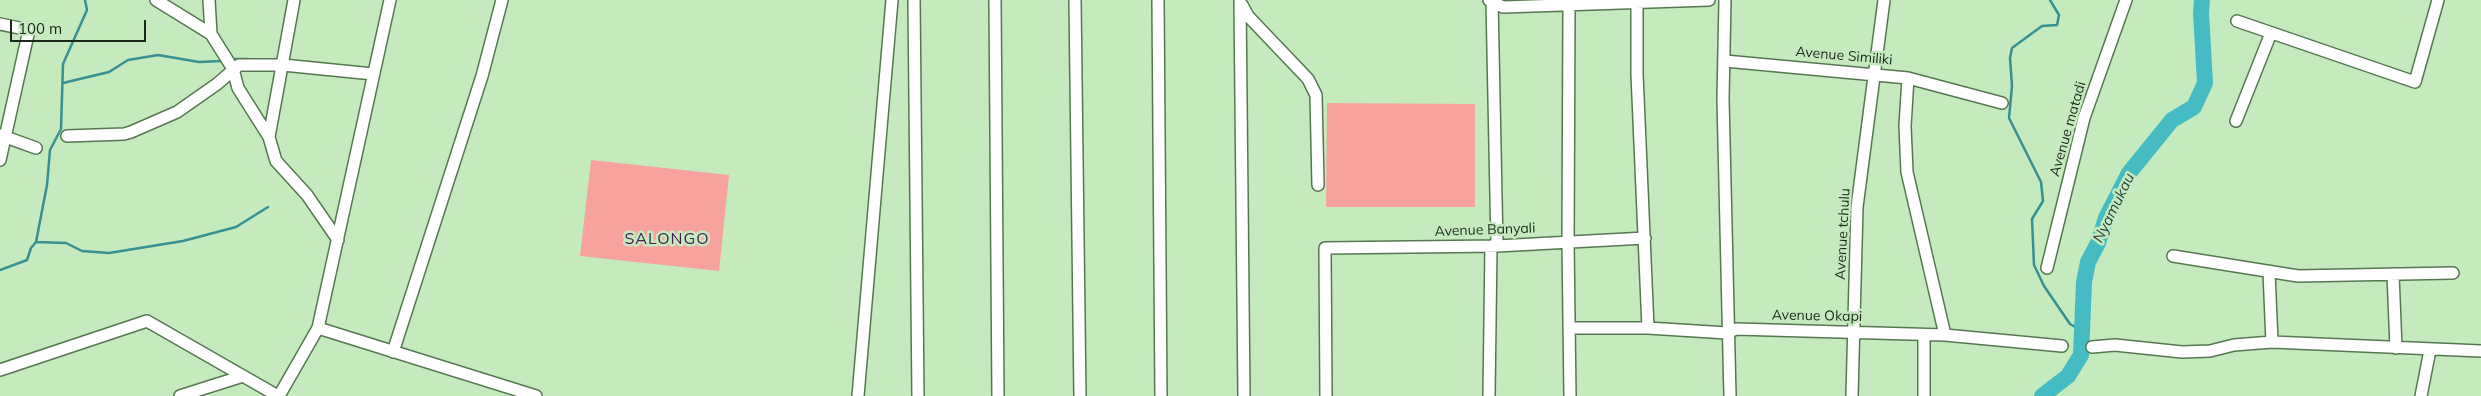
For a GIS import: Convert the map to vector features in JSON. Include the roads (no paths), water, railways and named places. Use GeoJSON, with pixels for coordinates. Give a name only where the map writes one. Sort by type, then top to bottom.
{"type":"FeatureCollection","features":[{"type":"Feature","properties":{"kind":"street"},"geometry":{"type":"LineString","coordinates":[[156,0],[211,34],[233,69],[238,88],[269,137],[276,161],[307,195],[338,240]]}},
{"type":"Feature","properties":{"kind":"street"},"geometry":{"type":"LineString","coordinates":[[209,0],[211,34]]}},
{"type":"Feature","properties":{"kind":"street"},"geometry":{"type":"LineString","coordinates":[[269,137],[294,0]]}},
{"type":"Feature","properties":{"kind":"street"},"geometry":{"type":"LineString","coordinates":[[0,370],[147,321],[278,396],[318,328],[390,0]]}},
{"type":"Feature","properties":{"kind":"street"},"geometry":{"type":"LineString","coordinates":[[393,352],[482,76],[502,0]]}},
{"type":"Feature","properties":{"kind":"street"},"geometry":{"type":"LineString","coordinates":[[858,396],[892,0]]}},
{"type":"Feature","properties":{"kind":"street"},"geometry":{"type":"LineString","coordinates":[[914,0],[918,396]]}},
{"type":"Feature","properties":{"kind":"street"},"geometry":{"type":"LineString","coordinates":[[995,0],[998,396]]}},
{"type":"Feature","properties":{"kind":"street"},"geometry":{"type":"LineString","coordinates":[[1075,0],[1080,396]]}},
{"type":"Feature","properties":{"kind":"street"},"geometry":{"type":"LineString","coordinates":[[1158,0],[1161,396]]}},
{"type":"Feature","properties":{"kind":"street"},"geometry":{"type":"LineString","coordinates":[[1239,1],[1252,0]]}},
{"type":"Feature","properties":{"kind":"street"},"geometry":{"type":"LineString","coordinates":[[1491,0],[1502,8],[1637,1],[1709,0]]}},
{"type":"Feature","properties":{"kind":"street"},"geometry":{"type":"LineString","coordinates":[[1489,396],[1494,246],[1491,0]]}},
{"type":"Feature","properties":{"kind":"street"},"geometry":{"type":"LineString","coordinates":[[1726,0],[1723,99],[1730,396]]}},
{"type":"Feature","properties":{"kind":"street","name":"Avenue tchulu"},"geometry":{"type":"LineString","coordinates":[[1852,396],[1857,207],[1884,0]]}},
{"type":"Feature","properties":{"kind":"street","name":"Avenue matadi"},"geometry":{"type":"LineString","coordinates":[[2047,268],[2084,118],[2126,0]]}},
{"type":"Feature","properties":{"kind":"street"},"geometry":{"type":"LineString","coordinates":[[2236,21],[2415,82],[2438,0]]}},
{"type":"Feature","properties":{"kind":"street"},"geometry":{"type":"LineString","coordinates":[[1239,1],[1248,16],[1308,79],[1316,95],[1318,185]]}},
{"type":"Feature","properties":{"kind":"street"},"geometry":{"type":"LineString","coordinates":[[1239,1],[1244,396]]}},
{"type":"Feature","properties":{"kind":"street"},"geometry":{"type":"LineString","coordinates":[[1637,1],[1637,74],[1648,328]]}},
{"type":"Feature","properties":{"kind":"street"},"geometry":{"type":"LineString","coordinates":[[1569,5],[1568,242],[1570,396]]}},
{"type":"Feature","properties":{"kind":"street"},"geometry":{"type":"LineString","coordinates":[[0,24],[29,30],[3,136],[0,160]]}},
{"type":"Feature","properties":{"kind":"street"},"geometry":{"type":"LineString","coordinates":[[2236,120],[2271,33]]}},
{"type":"Feature","properties":{"kind":"street","name":"Avenue Similiki"},"geometry":{"type":"LineString","coordinates":[[1725,61],[1874,73],[1908,78],[1905,126],[1907,172],[1945,335]]}},
{"type":"Feature","properties":{"kind":"street"},"geometry":{"type":"LineString","coordinates":[[66,136],[131,132],[177,112],[217,84],[239,65],[283,65],[373,74]]}},
{"type":"Feature","properties":{"kind":"street"},"geometry":{"type":"LineString","coordinates":[[1908,78],[2002,103]]}},
{"type":"Feature","properties":{"kind":"street"},"geometry":{"type":"LineString","coordinates":[[3,136],[36,148]]}},
{"type":"Feature","properties":{"kind":"street","name":"Avenue Banyali"},"geometry":{"type":"LineString","coordinates":[[1326,396],[1325,248],[1494,246],[1645,238]]}},
{"type":"Feature","properties":{"kind":"street"},"geometry":{"type":"LineString","coordinates":[[2173,256],[2298,276],[2453,273]]}},
{"type":"Feature","properties":{"kind":"street"},"geometry":{"type":"LineString","coordinates":[[2269,272],[2272,342]]}},
{"type":"Feature","properties":{"kind":"street"},"geometry":{"type":"LineString","coordinates":[[2393,274],[2396,348]]}},
{"type":"Feature","properties":{"kind":"street"},"geometry":{"type":"LineString","coordinates":[[318,328],[536,396]]}},
{"type":"Feature","properties":{"kind":"street","name":"Avenue Okapi"},"geometry":{"type":"LineString","coordinates":[[1570,328],[1648,328],[1727,332],[1736,329],[1945,335],[2062,346]]}},
{"type":"Feature","properties":{"kind":"street"},"geometry":{"type":"LineString","coordinates":[[1924,335],[1924,396]]}},
{"type":"Feature","properties":{"kind":"street"},"geometry":{"type":"LineString","coordinates":[[2092,347],[2115,345],[2192,352],[2210,351],[2234,345],[2272,342],[2481,351]]}},
{"type":"Feature","properties":{"kind":"street"},"geometry":{"type":"LineString","coordinates":[[2421,396],[2430,350]]}},
{"type":"Feature","properties":{"kind":"street"},"geometry":{"type":"LineString","coordinates":[[180,396],[244,376]]}},
{"type":"Feature","properties":{"kind":"waterway"},"geometry":{"type":"LineString","coordinates":[[0,270],[27,260],[31,248],[36,242],[47,185],[50,150],[61,129],[63,64],[87,10],[85,0]]}},
{"type":"Feature","properties":{"kind":"waterway"},"geometry":{"type":"LineString","coordinates":[[2050,0],[2059,15],[2057,25],[2042,26],[2012,48],[2010,58],[2012,86],[2009,118],[2041,182],[2043,201],[2032,219],[2034,265],[2044,286],[2070,324],[2084,332]]}},
{"type":"Feature","properties":{"kind":"waterway","name":"Nyamukau"},"geometry":{"type":"LineString","coordinates":[[2042,396],[2068,376],[2081,355],[2084,282],[2088,262],[2098,243],[2106,218],[2129,173],[2172,120],[2194,107],[2205,83],[2202,0]]}},
{"type":"Feature","properties":{"kind":"waterway"},"geometry":{"type":"LineString","coordinates":[[63,83],[109,72],[128,60],[158,55],[199,62],[221,61]]}},
{"type":"Feature","properties":{"kind":"waterway"},"geometry":{"type":"LineString","coordinates":[[233,59],[247,59]]}},
{"type":"Feature","properties":{"kind":"waterway"},"geometry":{"type":"LineString","coordinates":[[36,242],[66,243],[82,251],[109,253],[183,241],[236,227],[268,207]]}},
{"type":"Feature","properties":{"kind":"district","name":"SALONGO"},"geometry":{"type":"Point","coordinates":[667,239]}}]}
